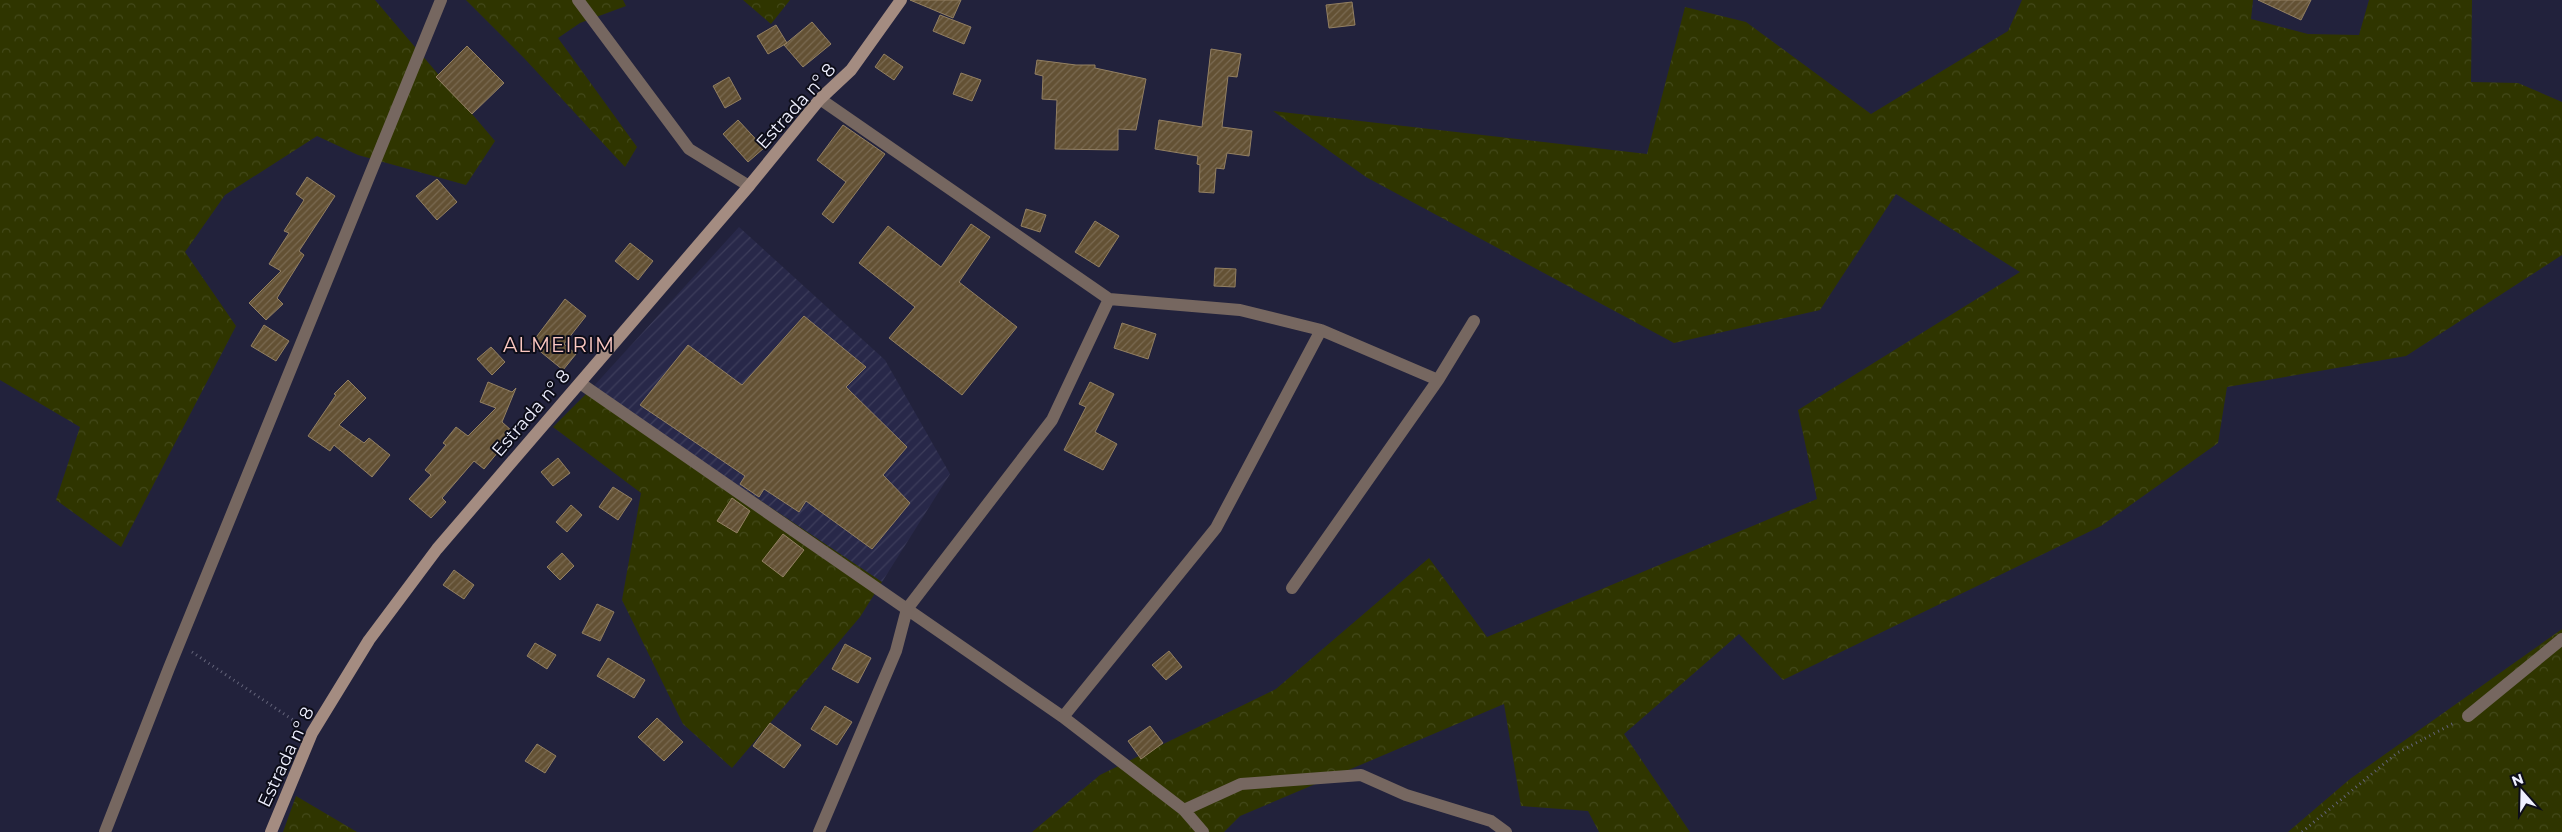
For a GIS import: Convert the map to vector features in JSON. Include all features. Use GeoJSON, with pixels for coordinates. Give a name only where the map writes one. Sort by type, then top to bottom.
{"type":"FeatureCollection","features":[{"type":"Feature","properties":{"kind":"main road","name":"Estrada nº 8"},"geometry":{"type":"LineString","coordinates":[[270,832],[312,733],[369,640],[437,549],[749,186],[820,99],[852,70],[901,0]]}},
{"type":"Feature","properties":{"kind":"street"},"geometry":{"type":"LineString","coordinates":[[105,832],[179,644],[441,0]]}},
{"type":"Feature","properties":{"kind":"street"},"geometry":{"type":"LineString","coordinates":[[578,0],[689,149],[749,186]]}},
{"type":"Feature","properties":{"kind":"street"},"geometry":{"type":"LineString","coordinates":[[820,99],[1109,299],[1240,310],[1321,330],[1438,380]]}},
{"type":"Feature","properties":{"kind":"street"},"geometry":{"type":"LineString","coordinates":[[819,832],[896,651],[907,610],[1052,420],[1109,299]]}},
{"type":"Feature","properties":{"kind":"street"},"geometry":{"type":"LineString","coordinates":[[1292,588],[1438,380],[1474,321]]}},
{"type":"Feature","properties":{"kind":"street"},"geometry":{"type":"LineString","coordinates":[[1063,718],[1216,528],[1321,330]]}},
{"type":"Feature","properties":{"kind":"street"},"geometry":{"type":"LineString","coordinates":[[580,383],[1063,718],[1184,810],[1203,832]]}},
{"type":"Feature","properties":{"kind":"street"},"geometry":{"type":"LineString","coordinates":[[2468,716],[2562,639]]}},
{"type":"Feature","properties":{"kind":"street"},"geometry":{"type":"LineString","coordinates":[[1184,810],[1241,784],[1361,775],[1406,795],[1491,821],[1506,832]]}},
{"type":"Feature","properties":{"kind":"path"},"geometry":{"type":"LineString","coordinates":[[179,644],[312,733]]}},
{"type":"Feature","properties":{"kind":"path"},"geometry":{"type":"LineString","coordinates":[[2302,832],[2397,753],[2468,716]]}},
{"type":"Feature","properties":{"kind":"shaded area"},"geometry":{"type":"Polygon","coordinates":[[[739,227],[885,360],[950,474],[882,582],[592,388],[739,227]]]}},
{"type":"Feature","properties":{"kind":"green space"},"geometry":{"type":"Polygon","coordinates":[[[0,0],[375,0],[495,141],[466,185],[358,155],[317,136],[225,195],[185,252],[236,326],[121,547],[56,500],[80,427],[0,380],[0,0]]]}},
{"type":"Feature","properties":{"kind":"green space"},"geometry":{"type":"Polygon","coordinates":[[[466,0],[623,0],[626,6],[580,23],[558,38],[637,147],[625,167],[524,58],[466,0]]]}},
{"type":"Feature","properties":{"kind":"green space"},"geometry":{"type":"Polygon","coordinates":[[[743,0],[790,0],[771,24],[743,0]]]}},
{"type":"Feature","properties":{"kind":"green space"},"geometry":{"type":"Polygon","coordinates":[[[2022,0],[2253,0],[2251,19],[2308,34],[2359,35],[2369,0],[2472,0],[2471,82],[2518,83],[2562,102],[2562,255],[2406,356],[2227,387],[2218,443],[2101,526],[1783,680],[1739,634],[1624,734],[1690,832],[1599,832],[1588,811],[1521,806],[1504,704],[1240,816],[1224,832],[1032,832],[1100,775],[1276,689],[1429,558],[1487,637],[1817,499],[1798,410],[2020,272],[1896,194],[1820,310],[1674,343],[1366,177],[1273,111],[1647,154],[1685,7],[1746,22],[1871,114],[2008,31],[2022,0]]]}},
{"type":"Feature","properties":{"kind":"green space"},"geometry":{"type":"Polygon","coordinates":[[[592,388],[882,582],[860,617],[732,768],[683,724],[622,600],[641,493],[553,427],[592,388]]]}},
{"type":"Feature","properties":{"kind":"green space"},"geometry":{"type":"Polygon","coordinates":[[[2562,629],[2562,832],[2288,832],[2350,779],[2562,629]]]}},
{"type":"Feature","properties":{"kind":"green space"},"geometry":{"type":"Polygon","coordinates":[[[296,796],[357,832],[283,832],[296,796]]]}},
{"type":"Feature","properties":{"kind":"building"},"geometry":{"type":"Polygon","coordinates":[[[910,0],[961,0],[953,18],[910,0]]]}},
{"type":"Feature","properties":{"kind":"building"},"geometry":{"type":"Polygon","coordinates":[[[2258,0],[2311,0],[2301,20],[2258,0]]]}},
{"type":"Feature","properties":{"kind":"building"},"geometry":{"type":"Polygon","coordinates":[[[1352,2],[1355,25],[1329,28],[1326,5],[1352,2]]]}},
{"type":"Feature","properties":{"kind":"building"},"geometry":{"type":"Polygon","coordinates":[[[940,15],[971,27],[964,44],[933,31],[940,15]]]}},
{"type":"Feature","properties":{"kind":"building"},"geometry":{"type":"Polygon","coordinates":[[[812,22],[831,44],[803,67],[784,45],[812,22]]]}},
{"type":"Feature","properties":{"kind":"building"},"geometry":{"type":"Polygon","coordinates":[[[776,25],[787,43],[768,54],[757,36],[776,25]]]}},
{"type":"Feature","properties":{"kind":"building"},"geometry":{"type":"Polygon","coordinates":[[[467,46],[504,83],[472,114],[436,77],[467,46]]]}},
{"type":"Feature","properties":{"kind":"building"},"geometry":{"type":"Polygon","coordinates":[[[1211,49],[1241,54],[1237,77],[1228,76],[1222,127],[1252,131],[1249,156],[1227,153],[1224,169],[1216,168],[1214,193],[1199,192],[1200,165],[1197,164],[1198,156],[1155,149],[1159,120],[1202,127],[1211,49]]]}},
{"type":"Feature","properties":{"kind":"building"},"geometry":{"type":"Polygon","coordinates":[[[884,54],[903,67],[894,80],[875,67],[884,54]]]}},
{"type":"Feature","properties":{"kind":"building"},"geometry":{"type":"Polygon","coordinates":[[[1037,60],[1076,65],[1095,65],[1095,68],[1146,79],[1136,130],[1118,129],[1118,150],[1055,149],[1057,100],[1042,99],[1043,76],[1035,74],[1037,60]]]}},
{"type":"Feature","properties":{"kind":"building"},"geometry":{"type":"Polygon","coordinates":[[[961,73],[981,80],[972,101],[953,94],[961,73]]]}},
{"type":"Feature","properties":{"kind":"building"},"geometry":{"type":"Polygon","coordinates":[[[729,77],[741,99],[725,108],[713,86],[729,77]]]}},
{"type":"Feature","properties":{"kind":"building"},"geometry":{"type":"Polygon","coordinates":[[[738,120],[764,148],[748,162],[723,134],[738,120]]]}},
{"type":"Feature","properties":{"kind":"building"},"geometry":{"type":"Polygon","coordinates":[[[843,125],[885,154],[833,223],[822,214],[846,182],[817,160],[843,125]]]}},
{"type":"Feature","properties":{"kind":"building"},"geometry":{"type":"Polygon","coordinates":[[[307,177],[335,196],[299,251],[304,255],[277,298],[283,304],[266,320],[249,303],[281,271],[269,264],[289,233],[284,231],[304,200],[296,194],[307,177]]]}},
{"type":"Feature","properties":{"kind":"building"},"geometry":{"type":"Polygon","coordinates":[[[437,179],[457,202],[437,220],[416,196],[437,179]]]}},
{"type":"Feature","properties":{"kind":"building"},"geometry":{"type":"Polygon","coordinates":[[[1026,209],[1046,215],[1040,232],[1021,226],[1026,209]]]}},
{"type":"Feature","properties":{"kind":"building"},"geometry":{"type":"Polygon","coordinates":[[[1095,221],[1119,236],[1099,267],[1075,252],[1095,221]]]}},
{"type":"Feature","properties":{"kind":"building"},"geometry":{"type":"Polygon","coordinates":[[[971,224],[990,237],[959,282],[1017,327],[962,395],[889,338],[915,307],[859,263],[888,226],[941,267],[971,224]]]}},
{"type":"Feature","properties":{"kind":"building"},"geometry":{"type":"Polygon","coordinates":[[[630,243],[653,261],[638,280],[615,261],[630,243]]]}},
{"type":"Feature","properties":{"kind":"building"},"geometry":{"type":"Polygon","coordinates":[[[1215,268],[1236,269],[1235,287],[1214,286],[1215,268]]]}},
{"type":"Feature","properties":{"kind":"building"},"geometry":{"type":"Polygon","coordinates":[[[565,299],[586,316],[564,344],[576,354],[563,370],[531,344],[565,299]]]}},
{"type":"Feature","properties":{"kind":"building"},"geometry":{"type":"Polygon","coordinates":[[[804,316],[866,367],[846,387],[907,447],[883,475],[910,503],[872,549],[806,501],[799,512],[764,489],[759,497],[740,484],[745,476],[640,405],[688,345],[742,385],[804,316]]]}},
{"type":"Feature","properties":{"kind":"building"},"geometry":{"type":"Polygon","coordinates":[[[1122,323],[1156,334],[1148,359],[1114,348],[1122,323]]]}},
{"type":"Feature","properties":{"kind":"building"},"geometry":{"type":"Polygon","coordinates":[[[264,325],[289,341],[276,361],[251,346],[264,325]]]}},
{"type":"Feature","properties":{"kind":"building"},"geometry":{"type":"Polygon","coordinates":[[[491,347],[505,362],[492,375],[477,359],[491,347]]]}},
{"type":"Feature","properties":{"kind":"building"},"geometry":{"type":"Polygon","coordinates":[[[348,380],[366,398],[339,425],[364,443],[369,438],[390,455],[372,477],[334,445],[330,451],[308,436],[336,395],[334,394],[348,380]]]}},
{"type":"Feature","properties":{"kind":"building"},"geometry":{"type":"Polygon","coordinates":[[[488,382],[512,392],[516,388],[502,422],[512,431],[494,449],[498,452],[484,469],[474,461],[442,498],[446,502],[431,518],[409,499],[431,475],[425,470],[446,445],[443,443],[456,427],[468,436],[496,408],[480,402],[488,382]]]}},
{"type":"Feature","properties":{"kind":"building"},"geometry":{"type":"Polygon","coordinates":[[[1090,382],[1114,394],[1095,432],[1117,444],[1103,470],[1064,450],[1086,407],[1079,404],[1090,382]]]}},
{"type":"Feature","properties":{"kind":"building"},"geometry":{"type":"Polygon","coordinates":[[[558,458],[570,473],[553,486],[541,472],[558,458]]]}},
{"type":"Feature","properties":{"kind":"building"},"geometry":{"type":"Polygon","coordinates":[[[613,487],[632,499],[618,520],[599,507],[613,487]]]}},
{"type":"Feature","properties":{"kind":"building"},"geometry":{"type":"Polygon","coordinates":[[[732,498],[750,511],[737,533],[717,521],[732,498]]]}},
{"type":"Feature","properties":{"kind":"building"},"geometry":{"type":"Polygon","coordinates":[[[571,505],[582,515],[567,532],[556,522],[571,505]]]}},
{"type":"Feature","properties":{"kind":"building"},"geometry":{"type":"Polygon","coordinates":[[[783,534],[804,550],[783,577],[762,561],[783,534]]]}},
{"type":"Feature","properties":{"kind":"building"},"geometry":{"type":"Polygon","coordinates":[[[562,553],[574,566],[560,580],[547,567],[562,553]]]}},
{"type":"Feature","properties":{"kind":"building"},"geometry":{"type":"Polygon","coordinates":[[[454,570],[474,585],[464,599],[443,585],[454,570]]]}},
{"type":"Feature","properties":{"kind":"building"},"geometry":{"type":"Polygon","coordinates":[[[597,604],[614,612],[600,641],[582,633],[597,604]]]}},
{"type":"Feature","properties":{"kind":"building"},"geometry":{"type":"Polygon","coordinates":[[[535,643],[556,655],[547,669],[527,656],[535,643]]]}},
{"type":"Feature","properties":{"kind":"building"},"geometry":{"type":"Polygon","coordinates":[[[845,644],[871,658],[858,683],[832,669],[845,644]]]}},
{"type":"Feature","properties":{"kind":"building"},"geometry":{"type":"Polygon","coordinates":[[[1169,651],[1182,667],[1166,680],[1152,665],[1169,651]]]}},
{"type":"Feature","properties":{"kind":"building"},"geometry":{"type":"Polygon","coordinates":[[[608,658],[645,680],[634,698],[597,676],[608,658]]]}},
{"type":"Feature","properties":{"kind":"building"},"geometry":{"type":"Polygon","coordinates":[[[825,706],[852,722],[837,745],[811,729],[825,706]]]}},
{"type":"Feature","properties":{"kind":"building"},"geometry":{"type":"Polygon","coordinates":[[[657,718],[683,742],[664,761],[638,737],[657,718]]]}},
{"type":"Feature","properties":{"kind":"building"},"geometry":{"type":"Polygon","coordinates":[[[770,723],[801,745],[784,768],[753,746],[770,723]]]}},
{"type":"Feature","properties":{"kind":"building"},"geometry":{"type":"Polygon","coordinates":[[[1150,726],[1163,743],[1141,759],[1128,741],[1150,726]]]}},
{"type":"Feature","properties":{"kind":"building"},"geometry":{"type":"Polygon","coordinates":[[[537,744],[556,756],[545,773],[525,761],[537,744]]]}},
{"type":"Feature","properties":{"kind":"district","name":"ALMEIRIM"},"geometry":{"type":"Point","coordinates":[559,345]}}]}
